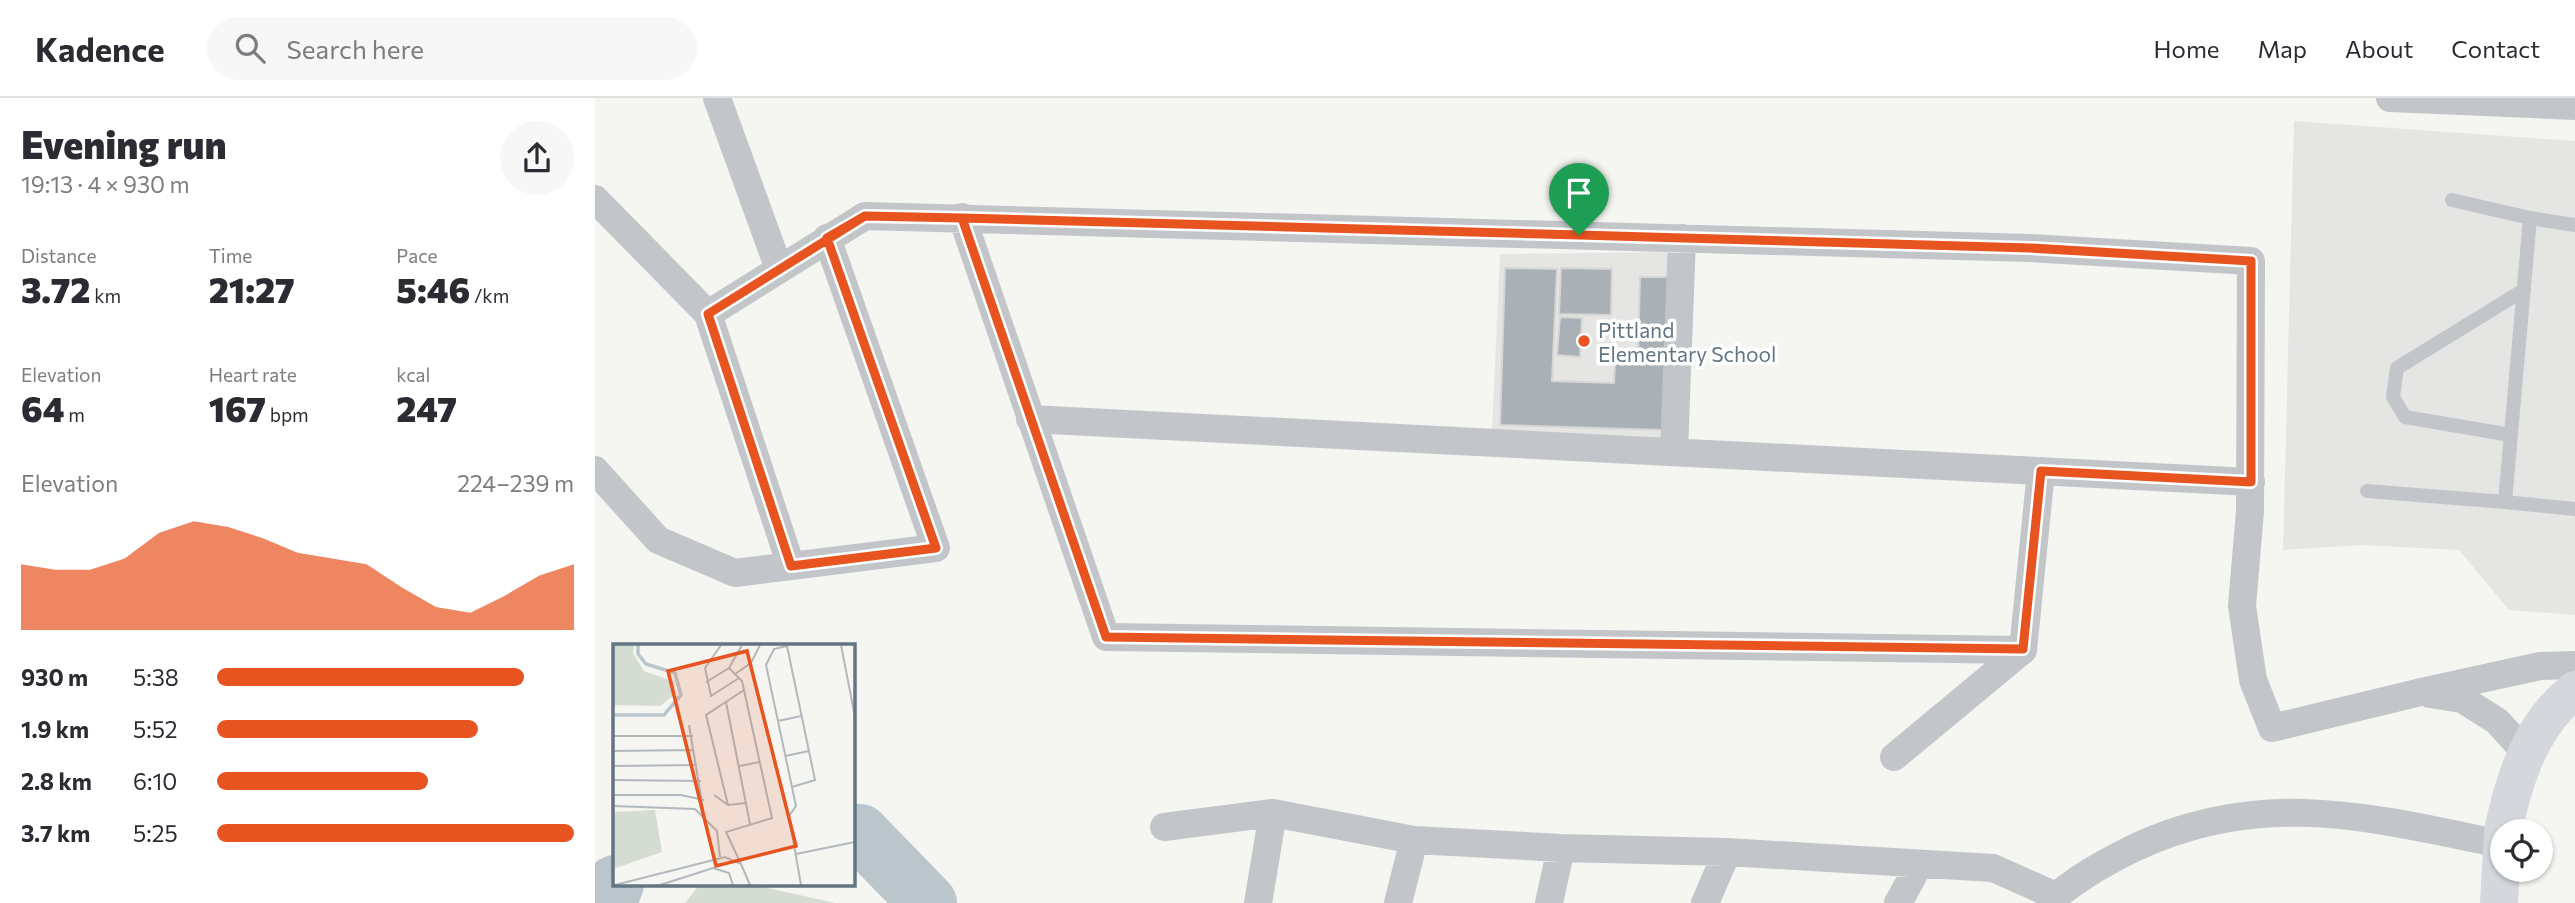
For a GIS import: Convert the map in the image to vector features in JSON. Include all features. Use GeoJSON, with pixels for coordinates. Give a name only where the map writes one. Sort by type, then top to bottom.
{"type":"FeatureCollection","features":[{"type":"Feature","properties":{"kind":"main road"},"geometry":{"type":"LineString","coordinates":[[2506,819],[2526,753],[2546,720],[2575,690]]}},
{"type":"Feature","properties":{"kind":"main road"},"geometry":{"type":"LineString","coordinates":[[2499,903],[2500,882]]}},
{"type":"Feature","properties":{"kind":"street"},"geometry":{"type":"LineString","coordinates":[[717,98],[779,269]]}},
{"type":"Feature","properties":{"kind":"street"},"geometry":{"type":"LineString","coordinates":[[2390,98],[2575,106]]}},
{"type":"Feature","properties":{"kind":"street"},"geometry":{"type":"LineString","coordinates":[[595,200],[708,314],[791,566]]}},
{"type":"Feature","properties":{"kind":"street"},"geometry":{"type":"LineString","coordinates":[[708,314],[865,216],[2030,248],[2251,261],[2251,482],[2242,606],[2253,680],[2272,728],[2540,666],[2575,665]]}},
{"type":"Feature","properties":{"kind":"street"},"geometry":{"type":"LineString","coordinates":[[962,218],[1106,637],[2023,649]]}},
{"type":"Feature","properties":{"kind":"street"},"geometry":{"type":"LineString","coordinates":[[595,470],[658,540],[735,573],[936,548],[827,238]]}},
{"type":"Feature","properties":{"kind":"street"},"geometry":{"type":"LineString","coordinates":[[1674,452],[1682,238]]}},
{"type":"Feature","properties":{"kind":"street"},"geometry":{"type":"LineString","coordinates":[[1030,419],[2251,482]]}},
{"type":"Feature","properties":{"kind":"street"},"geometry":{"type":"LineString","coordinates":[[1894,757],[2023,649],[2041,471]]}},
{"type":"Feature","properties":{"kind":"street"},"geometry":{"type":"LineString","coordinates":[[2421,692],[2462,699],[2497,722],[2526,753]]}},
{"type":"Feature","properties":{"kind":"street"},"geometry":{"type":"LineString","coordinates":[[1164,827],[1273,813],[1414,840],[1561,848],[1727,852],[1919,865],[1993,867],[2052,900],[2108,861],[2169,832],[2237,815],[2297,811],[2490,834]]}},
{"type":"Feature","properties":{"kind":"street"},"geometry":{"type":"LineString","coordinates":[[1258,903],[1273,813]]}},
{"type":"Feature","properties":{"kind":"street"},"geometry":{"type":"LineString","coordinates":[[1398,903],[1414,840]]}},
{"type":"Feature","properties":{"kind":"street"},"geometry":{"type":"LineString","coordinates":[[1549,903],[1561,848]]}},
{"type":"Feature","properties":{"kind":"street"},"geometry":{"type":"LineString","coordinates":[[1705,903],[1727,852]]}},
{"type":"Feature","properties":{"kind":"street"},"geometry":{"type":"LineString","coordinates":[[1898,903],[1919,865]]}},
{"type":"Feature","properties":{"kind":"lane"},"geometry":{"type":"LineString","coordinates":[[2452,200],[2530,218],[2575,225]]}},
{"type":"Feature","properties":{"kind":"lane"},"geometry":{"type":"LineString","coordinates":[[2505,502],[2530,218]]}},
{"type":"Feature","properties":{"kind":"lane"},"geometry":{"type":"LineString","coordinates":[[2511,435],[2406,417],[2393,397],[2397,368],[2523,290]]}},
{"type":"Feature","properties":{"kind":"lane"},"geometry":{"type":"LineString","coordinates":[[2367,491],[2575,509]]}},
{"type":"Feature","properties":{"kind":"shaded area"},"geometry":{"type":"Polygon","coordinates":[[[2294,121],[2575,141],[2575,615],[2509,610],[2459,550],[2362,545],[2283,550],[2294,121]]]}},
{"type":"Feature","properties":{"kind":"shaded area","name":"Pittland Elementary School"},"geometry":{"type":"Polygon","coordinates":[[[1675,252],[1667,440],[1492,429],[1500,254],[1675,252]]]}},
{"type":"Feature","properties":{"kind":"shaded area"},"geometry":{"type":"Polygon","coordinates":[[[698,886],[759,886],[835,903],[685,903],[698,886]]]}},
{"type":"Feature","properties":{"kind":"building"},"geometry":{"type":"Polygon","coordinates":[[[1505,268],[1557,269],[1552,381],[1614,383],[1615,362],[1665,364],[1663,430],[1500,425],[1505,268]]]}},
{"type":"Feature","properties":{"kind":"building"},"geometry":{"type":"Polygon","coordinates":[[[1561,268],[1612,269],[1611,315],[1559,314],[1561,268]]]}},
{"type":"Feature","properties":{"kind":"building"},"geometry":{"type":"Polygon","coordinates":[[[1640,277],[1669,277],[1666,356],[1638,355],[1640,277]]]}},
{"type":"Feature","properties":{"kind":"building"},"geometry":{"type":"Polygon","coordinates":[[[1560,317],[1582,318],[1580,357],[1557,355],[1560,317]]]}},
{"type":"Feature","properties":{"kind":"waterway"},"geometry":{"type":"LineString","coordinates":[[854,833],[860,833],[928,903]]}},
{"type":"Feature","properties":{"kind":"waterway"},"geometry":{"type":"LineString","coordinates":[[607,903],[614,886]]}},
{"type":"Feature","properties":{"kind":"place","name":"Pittland Elementary School"},"geometry":{"type":"Point","coordinates":[1584,341]}},
{"type":"Feature","properties":{"kind":"route"},"geometry":{"type":"LineString","coordinates":[[1579,235],[962,218],[865,216],[827,238],[936,548],[791,566],[708,314],[827,238],[865,216],[962,218],[1106,637],[2023,649],[2041,471],[2251,482],[2251,261],[2030,248],[1579,235]]}}]}
